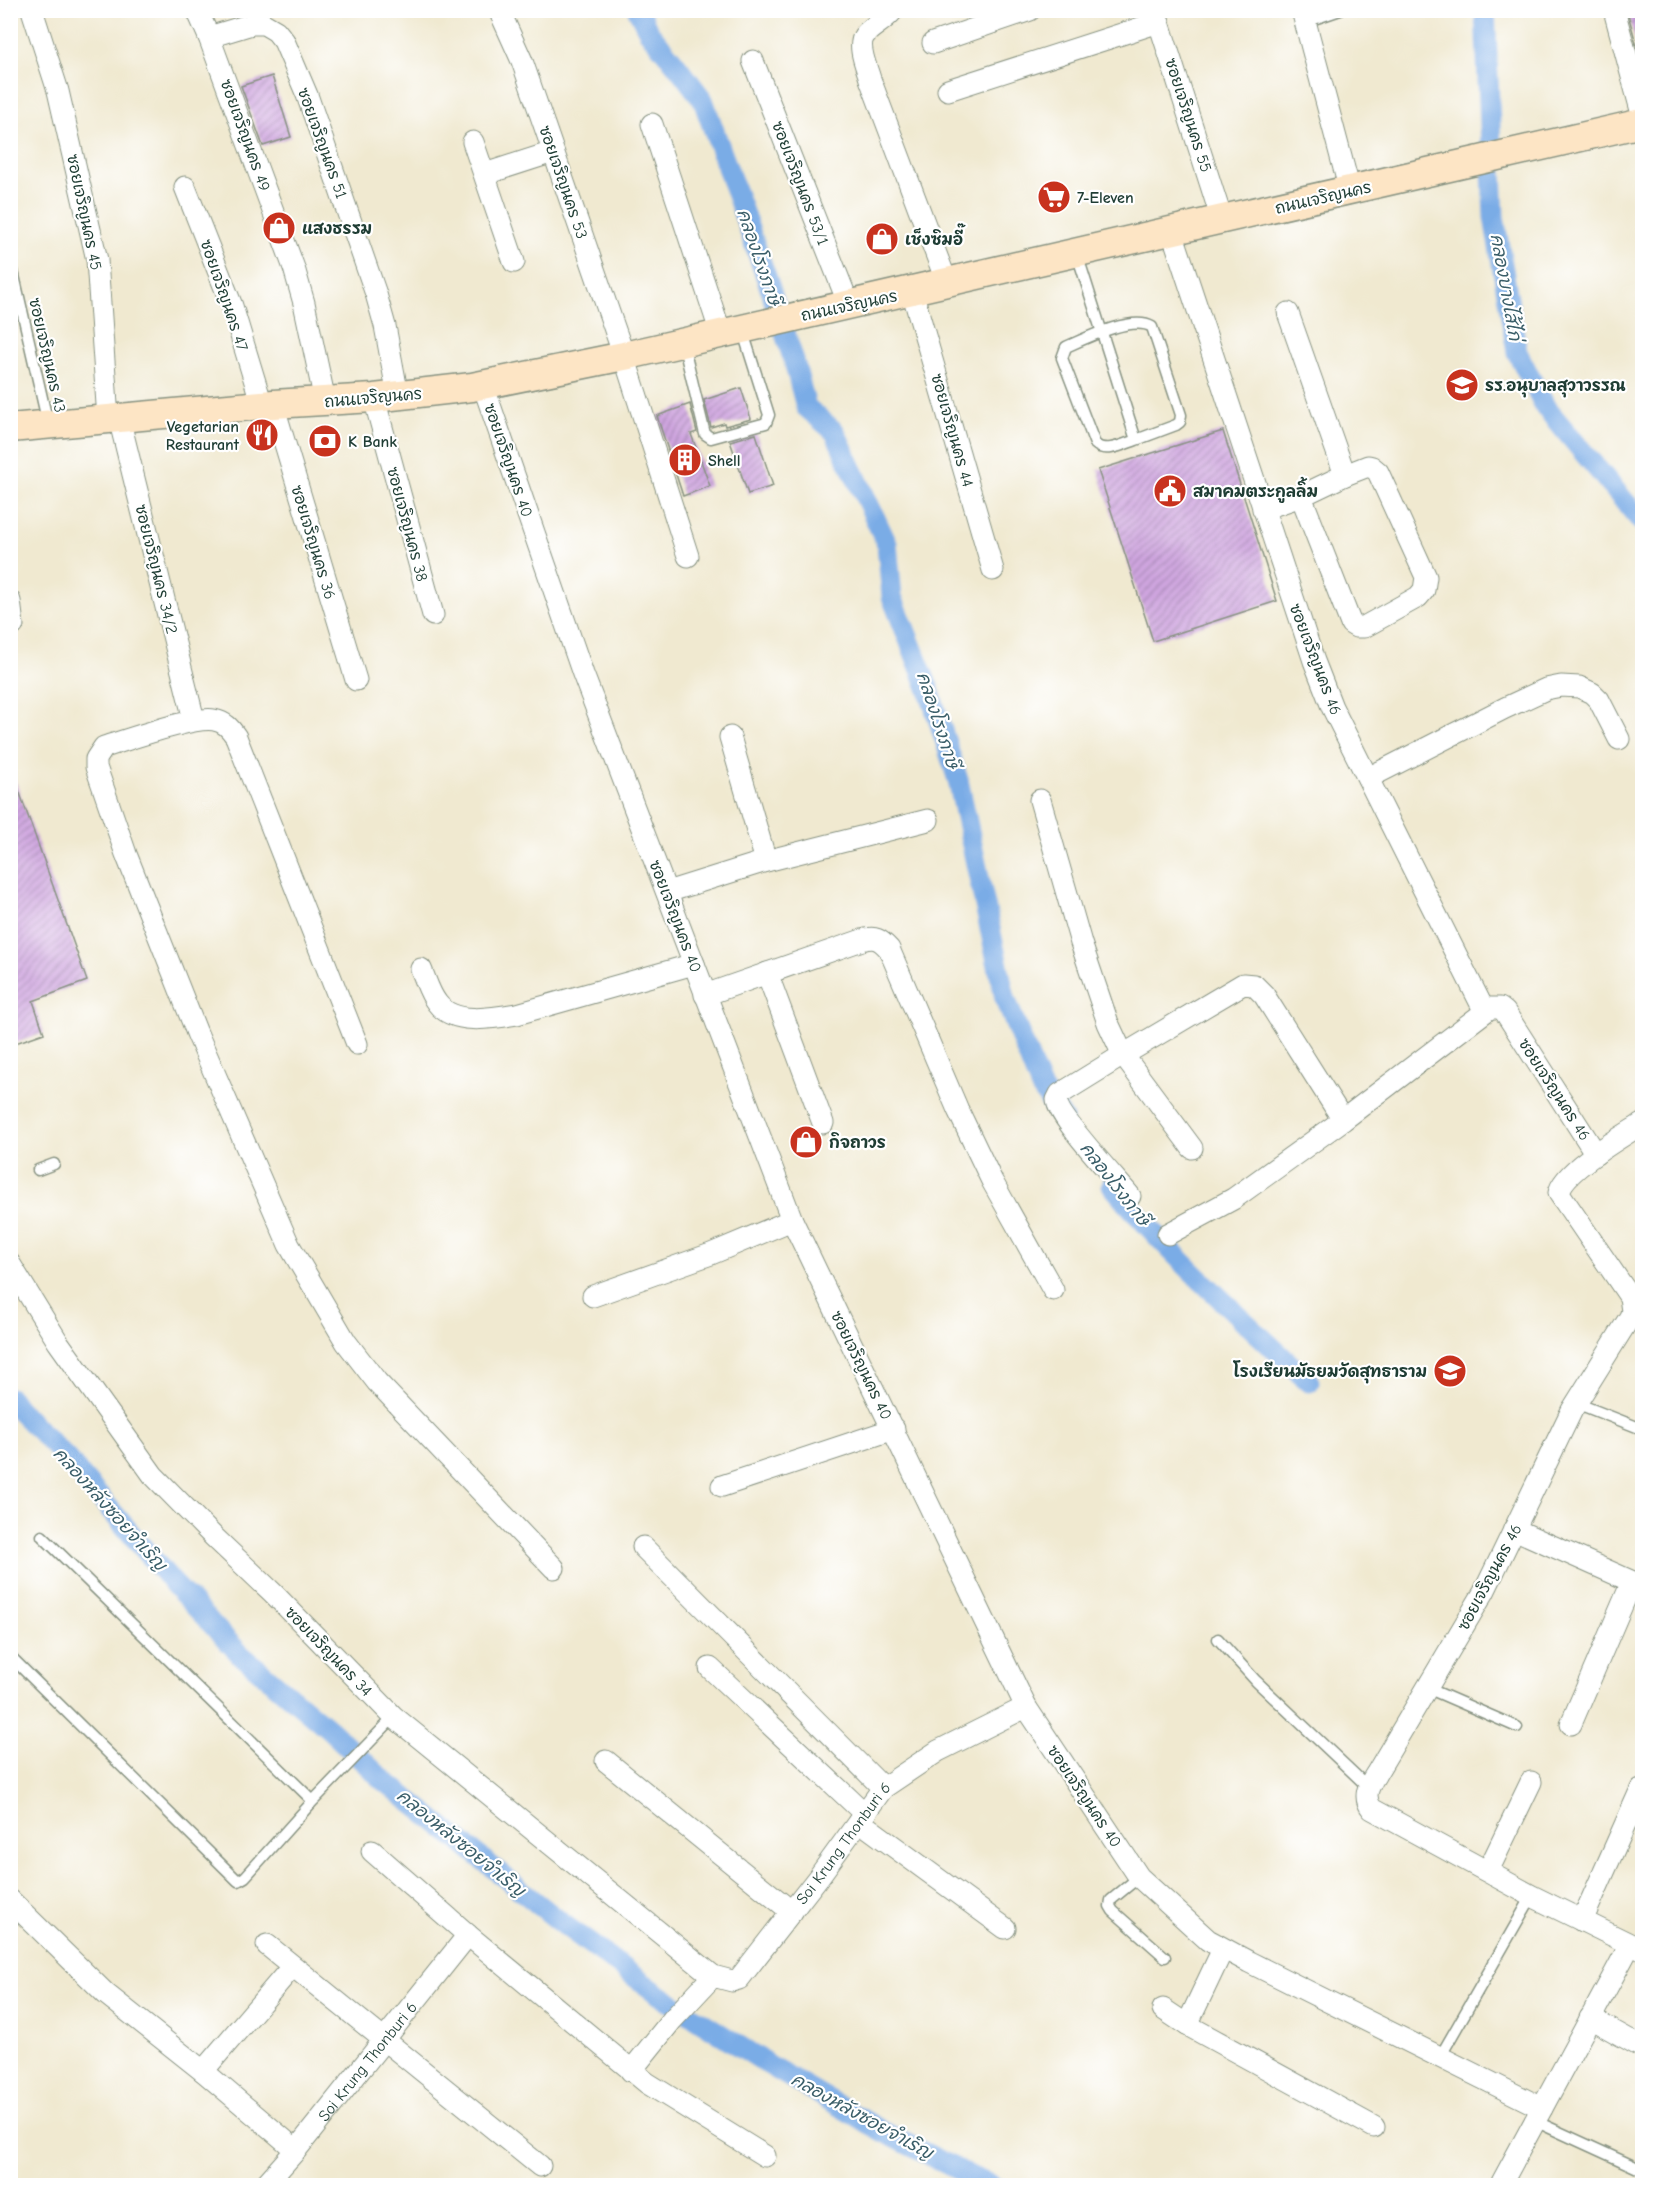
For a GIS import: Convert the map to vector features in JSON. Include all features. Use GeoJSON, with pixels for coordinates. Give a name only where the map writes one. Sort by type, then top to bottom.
{"type":"FeatureCollection","features":[{"type":"Feature","properties":{"kind":"main road","name":"ถนนเจริญนคร"},"geometry":{"type":"LineString","coordinates":[[10,428],[267,404],[386,397],[483,385],[624,356],[1077,254],[1642,123]]}},
{"type":"Feature","properties":{"kind":"street","name":"ซอยเจริญนคร 45"},"geometry":{"type":"LineString","coordinates":[[32,10],[58,91],[97,260],[114,419]]}},
{"type":"Feature","properties":{"kind":"street","name":"ซอยเจริญนคร 49"},"geometry":{"type":"LineString","coordinates":[[197,10],[294,268],[325,401]]}},
{"type":"Feature","properties":{"kind":"street","name":"ซอยเจริญนคร 53"},"geometry":{"type":"LineString","coordinates":[[499,10],[522,61],[624,356],[688,556]]}},
{"type":"Feature","properties":{"kind":"street"},"geometry":{"type":"LineString","coordinates":[[892,10],[886,20],[864,35],[861,44],[863,54],[870,79],[922,211],[947,283]]}},
{"type":"Feature","properties":{"kind":"street"},"geometry":{"type":"LineString","coordinates":[[933,43],[1030,10]]}},
{"type":"Feature","properties":{"kind":"street"},"geometry":{"type":"LineString","coordinates":[[1614,10],[1642,114]]}},
{"type":"Feature","properties":{"kind":"street"},"geometry":{"type":"LineString","coordinates":[[948,90],[1157,16]]}},
{"type":"Feature","properties":{"kind":"street","name":"ซอยเจริญนคร 55"},"geometry":{"type":"LineString","coordinates":[[1157,16],[1222,220]]}},
{"type":"Feature","properties":{"kind":"street"},"geometry":{"type":"LineString","coordinates":[[1303,16],[1350,190]]}},
{"type":"Feature","properties":{"kind":"street","name":"ซอยเจริญนคร 51"},"geometry":{"type":"LineString","coordinates":[[209,37],[252,24],[264,24],[276,31],[284,41],[307,95],[376,294],[385,326],[386,397]]}},
{"type":"Feature","properties":{"kind":"street","name":"ซอยเจริญนคร 53/1"},"geometry":{"type":"LineString","coordinates":[[753,61],[849,305]]}},
{"type":"Feature","properties":{"kind":"street"},"geometry":{"type":"LineString","coordinates":[[651,124],[731,332]]}},
{"type":"Feature","properties":{"kind":"street"},"geometry":{"type":"LineString","coordinates":[[473,142],[514,262]]}},
{"type":"Feature","properties":{"kind":"street"},"geometry":{"type":"LineString","coordinates":[[485,174],[553,152]]}},
{"type":"Feature","properties":{"kind":"street","name":"ซอยเจริญนคร 47"},"geometry":{"type":"LineString","coordinates":[[185,187],[232,306],[267,404]]}},
{"type":"Feature","properties":{"kind":"street","name":"ซอยเจริญนคร 46"},"geometry":{"type":"LineString","coordinates":[[1172,232],[1314,661],[1332,707],[1484,1010],[1494,1007],[1505,1012],[1596,1154],[1563,1181],[1559,1193],[1630,1297],[1632,1311],[1576,1402],[1484,1592],[1368,1787]]}},
{"type":"Feature","properties":{"kind":"street","name":"ซอยเจริญนคร 44"},"geometry":{"type":"LineString","coordinates":[[912,291],[993,570]]}},
{"type":"Feature","properties":{"kind":"street"},"geometry":{"type":"LineString","coordinates":[[1288,313],[1345,475]]}},
{"type":"Feature","properties":{"kind":"street","name":"ซอยเจริญนคร 40"},"geometry":{"type":"LineString","coordinates":[[483,385],[583,674],[792,1220],[1026,1707],[1139,1877],[1200,1933],[1223,1949],[1440,2058],[1538,2115]]}},
{"type":"Feature","properties":{"kind":"street","name":"ซอยเจริญนคร 38"},"geometry":{"type":"LineString","coordinates":[[386,397],[433,615]]}},
{"type":"Feature","properties":{"kind":"street","name":"ซอยเจริญนคร 36"},"geometry":{"type":"LineString","coordinates":[[267,404],[356,680]]}},
{"type":"Feature","properties":{"kind":"street","name":"ซอยเจริญนคร 34/2"},"geometry":{"type":"LineString","coordinates":[[114,419],[194,720]]}},
{"type":"Feature","properties":{"kind":"street"},"geometry":{"type":"LineString","coordinates":[[1263,509],[1301,496],[1368,466],[1372,467],[1378,472],[1426,577],[1424,590],[1418,597],[1364,627],[1350,624],[1301,496]]}},
{"type":"Feature","properties":{"kind":"street"},"geometry":{"type":"LineString","coordinates":[[10,601],[13,626]]}},
{"type":"Feature","properties":{"kind":"street"},"geometry":{"type":"LineString","coordinates":[[1368,778],[1504,708],[1546,689],[1561,686],[1579,687],[1599,699],[1619,739]]}},
{"type":"Feature","properties":{"kind":"street"},"geometry":{"type":"LineString","coordinates":[[357,1044],[236,736],[230,728],[212,719],[194,720],[104,747],[96,759],[96,767],[126,854],[197,1033],[289,1245],[346,1342],[377,1382],[554,1568]]}},
{"type":"Feature","properties":{"kind":"street"},"geometry":{"type":"LineString","coordinates":[[730,737],[766,861]]}},
{"type":"Feature","properties":{"kind":"street"},"geometry":{"type":"LineString","coordinates":[[1040,800],[1081,943],[1108,1023],[1123,1054],[1192,1148]]}},
{"type":"Feature","properties":{"kind":"street"},"geometry":{"type":"LineString","coordinates":[[667,892],[766,861],[928,820]]}},
{"type":"Feature","properties":{"kind":"street"},"geometry":{"type":"LineString","coordinates":[[705,995],[872,937],[882,940],[889,949],[958,1110],[992,1181],[1053,1290]]}},
{"type":"Feature","properties":{"kind":"street"},"geometry":{"type":"LineString","coordinates":[[421,969],[438,1005],[448,1013],[488,1020],[517,1014],[694,964]]}},
{"type":"Feature","properties":{"kind":"street"},"geometry":{"type":"LineString","coordinates":[[767,973],[823,1123]]}},
{"type":"Feature","properties":{"kind":"street"},"geometry":{"type":"LineString","coordinates":[[1130,1196],[1086,1145],[1057,1105],[1060,1094],[1123,1054],[1243,984],[1254,985],[1264,995],[1343,1120]]}},
{"type":"Feature","properties":{"kind":"street"},"geometry":{"type":"LineString","coordinates":[[1168,1234],[1233,1199],[1343,1120],[1484,1010]]}},
{"type":"Feature","properties":{"kind":"street"},"geometry":{"type":"LineString","coordinates":[[1596,1154],[1642,1124]]}},
{"type":"Feature","properties":{"kind":"street"},"geometry":{"type":"LineString","coordinates":[[592,1296],[711,1254],[792,1220]]}},
{"type":"Feature","properties":{"kind":"street","name":"ซอยเจริญนคร 34"},"geometry":{"type":"LineString","coordinates":[[10,1264],[58,1342],[153,1474],[394,1717],[713,1976]]}},
{"type":"Feature","properties":{"kind":"street"},"geometry":{"type":"LineString","coordinates":[[722,1486],[894,1430]]}},
{"type":"Feature","properties":{"kind":"street"},"geometry":{"type":"LineString","coordinates":[[1514,1529],[1637,1584],[1571,1724]]}},
{"type":"Feature","properties":{"kind":"street"},"geometry":{"type":"LineString","coordinates":[[644,1547],[883,1788]]}},
{"type":"Feature","properties":{"kind":"street"},"geometry":{"type":"LineString","coordinates":[[710,1668],[862,1817],[1005,1928]]}},
{"type":"Feature","properties":{"kind":"street","name":"Soi Krung Thonburi 6"},"geometry":{"type":"LineString","coordinates":[[713,1976],[732,1981],[739,1979],[883,1788],[938,1751],[1026,1707]]}},
{"type":"Feature","properties":{"kind":"street"},"geometry":{"type":"LineString","coordinates":[[606,1761],[792,1911]]}},
{"type":"Feature","properties":{"kind":"street"},"geometry":{"type":"LineString","coordinates":[[1488,1871],[1531,1782]]}},
{"type":"Feature","properties":{"kind":"street"},"geometry":{"type":"LineString","coordinates":[[1368,1787],[1368,1804],[1372,1809],[1532,1896],[1636,1947],[1590,2018],[1500,2186]]}},
{"type":"Feature","properties":{"kind":"street"},"geometry":{"type":"LineString","coordinates":[[1582,1921],[1641,1789]]}},
{"type":"Feature","properties":{"kind":"street"},"geometry":{"type":"LineString","coordinates":[[372,1851],[468,1935],[631,2071],[765,2156]]}},
{"type":"Feature","properties":{"kind":"street"},"geometry":{"type":"LineString","coordinates":[[10,1900],[106,1994],[203,2071],[296,2150]]}},
{"type":"Feature","properties":{"kind":"street","name":"Soi Krung Thonburi 6"},"geometry":{"type":"LineString","coordinates":[[264,2186],[296,2150],[468,1935]]}},
{"type":"Feature","properties":{"kind":"street"},"geometry":{"type":"LineString","coordinates":[[267,1945],[540,2166]]}},
{"type":"Feature","properties":{"kind":"street"},"geometry":{"type":"LineString","coordinates":[[1187,2025],[1223,1949]]}},
{"type":"Feature","properties":{"kind":"street"},"geometry":{"type":"LineString","coordinates":[[203,2071],[292,1967]]}},
{"type":"Feature","properties":{"kind":"street"},"geometry":{"type":"LineString","coordinates":[[631,2071],[672,2020],[713,1976]]}},
{"type":"Feature","properties":{"kind":"street"},"geometry":{"type":"LineString","coordinates":[[1163,2009],[1187,2025],[1374,2127]]}},
{"type":"Feature","properties":{"kind":"street"},"geometry":{"type":"LineString","coordinates":[[1590,2018],[1642,2047]]}},
{"type":"Feature","properties":{"kind":"lane"},"geometry":{"type":"LineString","coordinates":[[1303,16],[1340,10]]}},
{"type":"Feature","properties":{"kind":"lane"},"geometry":{"type":"LineString","coordinates":[[1077,254],[1100,333],[1136,440]]}},
{"type":"Feature","properties":{"kind":"lane","name":"ซอยเจริญนคร 43"},"geometry":{"type":"LineString","coordinates":[[10,258],[48,424]]}},
{"type":"Feature","properties":{"kind":"lane"},"geometry":{"type":"LineString","coordinates":[[1137,323],[1146,323],[1152,327],[1181,415],[1180,422],[1176,425],[1136,440],[1105,449],[1095,444],[1062,358],[1066,347],[1100,333],[1137,323]]}},
{"type":"Feature","properties":{"kind":"lane"},"geometry":{"type":"LineString","coordinates":[[682,343],[705,434],[711,438],[766,423],[769,419],[731,332]]}},
{"type":"Feature","properties":{"kind":"lane"},"geometry":{"type":"LineString","coordinates":[[38,1170],[54,1164]]}},
{"type":"Feature","properties":{"kind":"lane"},"geometry":{"type":"LineString","coordinates":[[1576,1402],[1642,1429]]}},
{"type":"Feature","properties":{"kind":"lane"},"geometry":{"type":"LineString","coordinates":[[42,1536],[313,1801]]}},
{"type":"Feature","properties":{"kind":"lane"},"geometry":{"type":"LineString","coordinates":[[1218,1639],[1256,1682],[1368,1787]]}},
{"type":"Feature","properties":{"kind":"lane"},"geometry":{"type":"LineString","coordinates":[[10,1656],[238,1881],[245,1877],[313,1801],[394,1717]]}},
{"type":"Feature","properties":{"kind":"lane"},"geometry":{"type":"LineString","coordinates":[[1427,1689],[1517,1727]]}},
{"type":"Feature","properties":{"kind":"lane"},"geometry":{"type":"LineString","coordinates":[[1139,1877],[1111,1900],[1110,1905],[1113,1911],[1165,1957]]}},
{"type":"Feature","properties":{"kind":"lane"},"geometry":{"type":"LineString","coordinates":[[1440,2058],[1532,1896]]}},
{"type":"Feature","properties":{"kind":"lane"},"geometry":{"type":"LineString","coordinates":[[1538,2115],[1642,2170]]}},
{"type":"Feature","properties":{"kind":"building"},"geometry":{"type":"Polygon","coordinates":[[[1627,10],[1642,10],[1642,58],[1640,58],[1627,10]]]}},
{"type":"Feature","properties":{"kind":"building"},"geometry":{"type":"Polygon","coordinates":[[[272,76],[291,137],[263,146],[241,86],[272,76]]]}},
{"type":"Feature","properties":{"kind":"building"},"geometry":{"type":"Polygon","coordinates":[[[741,388],[751,419],[711,427],[704,400],[741,388]]]}},
{"type":"Feature","properties":{"kind":"building","name":"Shell"},"geometry":{"type":"Polygon","coordinates":[[[690,404],[697,432],[691,434],[710,486],[683,496],[657,416],[690,404]]]}},
{"type":"Feature","properties":{"kind":"building"},"geometry":{"type":"Polygon","coordinates":[[[1223,431],[1277,601],[1153,641],[1098,470],[1223,431]]]}},
{"type":"Feature","properties":{"kind":"building"},"geometry":{"type":"Polygon","coordinates":[[[756,434],[773,486],[748,494],[730,441],[756,434]]]}},
{"type":"Feature","properties":{"kind":"building"},"geometry":{"type":"Polygon","coordinates":[[[10,774],[13,774],[87,981],[33,1001],[44,1033],[10,1045],[10,774]]]}},
{"type":"Feature","properties":{"kind":"waterway","name":"คลองโรงภาษี"},"geometry":{"type":"LineString","coordinates":[[638,10],[649,32],[703,100],[768,282],[794,361],[806,407],[835,432],[887,544],[892,597],[929,690],[958,780],[1005,998],[1041,1088],[1063,1119]]}},
{"type":"Feature","properties":{"kind":"waterway","name":"คลองบางไส้ไก่"},"geometry":{"type":"LineString","coordinates":[[1485,10],[1494,217],[1517,352],[1546,408],[1642,522]]}},
{"type":"Feature","properties":{"kind":"waterway","name":"คลองโรงภาษี"},"geometry":{"type":"LineString","coordinates":[[1112,1185],[1158,1237],[1309,1382]]}},
{"type":"Feature","properties":{"kind":"waterway","name":"คลองหลังซอยจำเริญ"},"geometry":{"type":"LineString","coordinates":[[10,1398],[68,1460],[173,1583],[240,1654],[329,1729],[380,1777],[563,1924],[658,1994],[774,2068],[882,2131],[993,2186]]}},
{"type":"Feature","properties":{"kind":"place","name":"7-Eleven"},"geometry":{"type":"Point","coordinates":[1054,197]}},
{"type":"Feature","properties":{"kind":"place","name":"แสงธรรม"},"geometry":{"type":"Point","coordinates":[279,228]}},
{"type":"Feature","properties":{"kind":"place","name":"เช็งซิมอี๊"},"geometry":{"type":"Point","coordinates":[882,239]}},
{"type":"Feature","properties":{"kind":"place","name":"รร.อนุบาลสุวาวรรณ"},"geometry":{"type":"Point","coordinates":[1462,385]}},
{"type":"Feature","properties":{"kind":"place","name":"Vegetarian Restaurant"},"geometry":{"type":"Point","coordinates":[262,435]}},
{"type":"Feature","properties":{"kind":"place","name":"K Bank"},"geometry":{"type":"Point","coordinates":[325,441]}},
{"type":"Feature","properties":{"kind":"place","name":"Shell"},"geometry":{"type":"Point","coordinates":[685,460]}},
{"type":"Feature","properties":{"kind":"place","name":"สมาคมตระกูลลิ้ม"},"geometry":{"type":"Point","coordinates":[1170,491]}},
{"type":"Feature","properties":{"kind":"place","name":"กิจถาวร"},"geometry":{"type":"Point","coordinates":[806,1142]}},
{"type":"Feature","properties":{"kind":"place","name":"โรงเรียนมัธยมวัดสุทธาราม"},"geometry":{"type":"Point","coordinates":[1450,1371]}}]}
